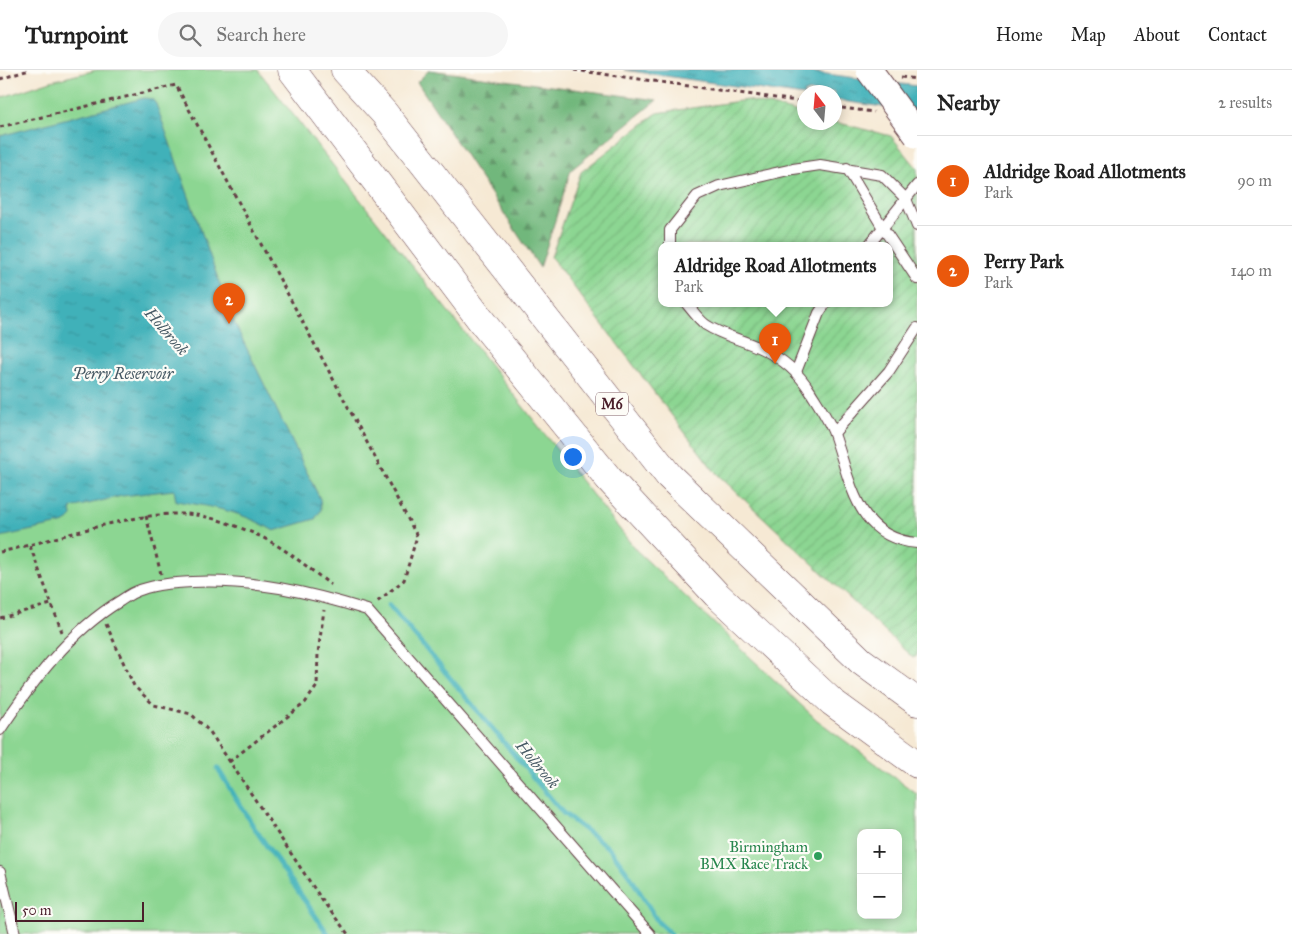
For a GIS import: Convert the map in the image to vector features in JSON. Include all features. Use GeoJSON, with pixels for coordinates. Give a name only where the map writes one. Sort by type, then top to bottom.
{"type":"FeatureCollection","features":[{"type":"Feature","properties":{"kind":"highway"},"geometry":{"type":"LineString","coordinates":[[292,70],[486,327],[608,479],[716,594],[832,702],[917,764]]}},
{"type":"Feature","properties":{"kind":"highway","name":"M6"},"geometry":{"type":"LineString","coordinates":[[345,70],[384,113],[668,476],[861,661],[917,702]]}},
{"type":"Feature","properties":{"kind":"street"},"geometry":{"type":"LineString","coordinates":[[869,70],[917,135]]}},
{"type":"Feature","properties":{"kind":"lane"},"geometry":{"type":"LineString","coordinates":[[670,242],[670,230],[680,214],[697,196],[719,186],[792,169],[820,165],[882,175],[906,199],[917,226]]}},
{"type":"Feature","properties":{"kind":"lane"},"geometry":{"type":"LineString","coordinates":[[847,168],[892,242]]}},
{"type":"Feature","properties":{"kind":"lane"},"geometry":{"type":"LineString","coordinates":[[871,242],[917,185]]}},
{"type":"Feature","properties":{"kind":"lane"},"geometry":{"type":"LineString","coordinates":[[893,243],[917,280]]}},
{"type":"Feature","properties":{"kind":"lane"},"geometry":{"type":"LineString","coordinates":[[690,307],[706,325],[763,349],[796,372],[810,390],[834,433],[843,465],[867,519],[880,531],[900,540],[917,543]]}},
{"type":"Feature","properties":{"kind":"lane"},"geometry":{"type":"LineString","coordinates":[[796,372],[824,307]]}},
{"type":"Feature","properties":{"kind":"lane"},"geometry":{"type":"LineString","coordinates":[[834,433],[846,416],[889,371],[917,328]]}},
{"type":"Feature","properties":{"kind":"lane"},"geometry":{"type":"LineString","coordinates":[[825,417],[846,416]]}},
{"type":"Feature","properties":{"kind":"lane"},"geometry":{"type":"LineString","coordinates":[[0,730],[28,690],[66,645],[101,613],[138,590],[163,584],[221,581],[262,585],[326,597],[367,610],[650,934]]}},
{"type":"Feature","properties":{"kind":"lane"},"geometry":{"type":"LineString","coordinates":[[0,872],[15,934]]}},
{"type":"Feature","properties":{"kind":"path"},"geometry":{"type":"LineString","coordinates":[[0,79],[29,70]]}},
{"type":"Feature","properties":{"kind":"path"},"geometry":{"type":"LineString","coordinates":[[574,70],[797,101]]}},
{"type":"Feature","properties":{"kind":"path"},"geometry":{"type":"LineString","coordinates":[[0,127],[176,85],[417,536],[404,580],[367,610]]}},
{"type":"Feature","properties":{"kind":"path"},"geometry":{"type":"LineString","coordinates":[[0,552],[146,516],[188,514],[224,523],[256,534],[288,553],[335,588]]}},
{"type":"Feature","properties":{"kind":"path"},"geometry":{"type":"LineString","coordinates":[[146,516],[163,584]]}},
{"type":"Feature","properties":{"kind":"path"},"geometry":{"type":"LineString","coordinates":[[30,546],[66,645]]}},
{"type":"Feature","properties":{"kind":"path"},"geometry":{"type":"LineString","coordinates":[[229,762],[305,703],[317,686],[318,653],[326,597]]}},
{"type":"Feature","properties":{"kind":"path"},"geometry":{"type":"LineString","coordinates":[[0,618],[51,604]]}},
{"type":"Feature","properties":{"kind":"path"},"geometry":{"type":"LineString","coordinates":[[101,613],[134,686],[154,705],[191,714],[210,732],[322,900],[348,934]]}},
{"type":"Feature","properties":{"kind":"green space"},"geometry":{"type":"Polygon","coordinates":[[[97,70],[258,70],[636,550],[817,720],[917,794],[917,934],[0,934],[0,98],[51,81],[97,70]]]}},
{"type":"Feature","properties":{"kind":"green space"},"geometry":{"type":"Polygon","coordinates":[[[429,70],[657,100],[571,170],[540,268],[417,82],[429,70]]]}},
{"type":"Feature","properties":{"kind":"green space"},"geometry":{"type":"Polygon","coordinates":[[[747,100],[797,112],[797,130],[842,130],[842,124],[891,136],[917,168],[917,656],[913,658],[715,472],[551,257],[581,172],[657,113],[747,100]]]}},
{"type":"Feature","properties":{"kind":"water"},"geometry":{"type":"Polygon","coordinates":[[[624,70],[797,70],[917,86],[917,112],[842,101],[842,85],[797,85],[797,95],[624,70]]]}},
{"type":"Feature","properties":{"kind":"water","name":"Perry Reservoir"},"geometry":{"type":"Polygon","coordinates":[[[144,98],[152,99],[156,104],[232,318],[320,499],[321,510],[315,519],[274,531],[238,514],[176,501],[174,490],[122,496],[71,508],[72,516],[65,523],[0,537],[0,136],[144,98]]]}},
{"type":"Feature","properties":{"kind":"waterway","name":"Holbrook"},"geometry":{"type":"LineString","coordinates":[[389,605],[563,813],[610,849],[630,876],[658,922],[671,934]]}},
{"type":"Feature","properties":{"kind":"waterway"},"geometry":{"type":"LineString","coordinates":[[218,769],[255,829],[328,934]]}},
{"type":"Feature","properties":{"kind":"place","name":"Perry Park"},"geometry":{"type":"Point","coordinates":[229,324]}},
{"type":"Feature","properties":{"kind":"place","name":"Aldridge Road Allotments"},"geometry":{"type":"Point","coordinates":[775,364]}},
{"type":"Feature","properties":{"kind":"place","name":"Birmingham BMX Race Track"},"geometry":{"type":"Point","coordinates":[818,856]}}]}
